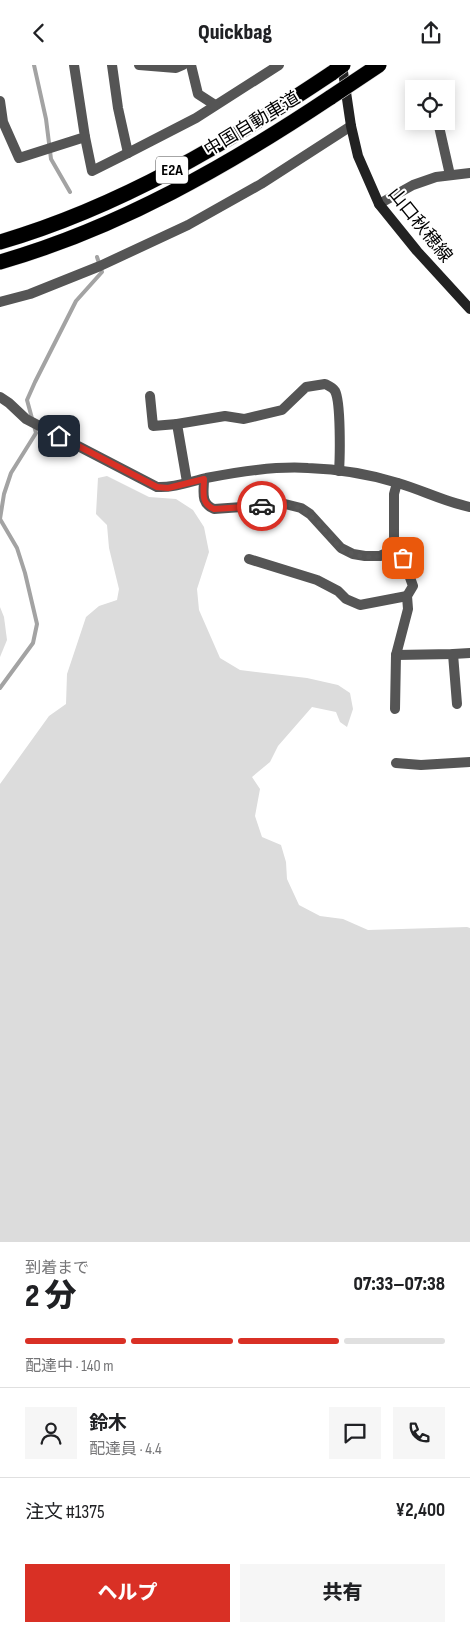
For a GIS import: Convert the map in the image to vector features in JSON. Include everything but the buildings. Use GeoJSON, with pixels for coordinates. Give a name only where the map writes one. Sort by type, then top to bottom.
{"type":"FeatureCollection","features":[{"type":"Feature","properties":{"kind":"highway","name":"中国自動車道"},"geometry":{"type":"LineString","coordinates":[[0,262],[27,254],[118,218],[182,187],[238,156],[378,65]]}},
{"type":"Feature","properties":{"kind":"highway","name":"中国自動車道"},"geometry":{"type":"LineString","coordinates":[[0,242],[112,200],[176,169],[247,128],[339,67]]}},
{"type":"Feature","properties":{"kind":"main road","name":"山口秋穂線"},"geometry":{"type":"LineString","coordinates":[[339,67],[358,156],[379,204],[417,251],[470,309]]}},
{"type":"Feature","properties":{"kind":"street"},"geometry":{"type":"LineString","coordinates":[[74,65],[92,171],[196,118],[257,81],[279,65]]}},
{"type":"Feature","properties":{"kind":"street"},"geometry":{"type":"LineString","coordinates":[[112,65],[118,108],[128,153]]}},
{"type":"Feature","properties":{"kind":"street"},"geometry":{"type":"LineString","coordinates":[[138,65],[176,68],[182,65]]}},
{"type":"Feature","properties":{"kind":"street"},"geometry":{"type":"LineString","coordinates":[[191,65],[198,94],[215,105]]}},
{"type":"Feature","properties":{"kind":"street"},"geometry":{"type":"LineString","coordinates":[[0,101],[3,122],[19,158],[85,137]]}},
{"type":"Feature","properties":{"kind":"street"},"geometry":{"type":"LineString","coordinates":[[0,302],[30,294],[100,266],[188,225],[261,185],[351,126]]}},
{"type":"Feature","properties":{"kind":"street"},"geometry":{"type":"LineString","coordinates":[[440,130],[450,175]]}},
{"type":"Feature","properties":{"kind":"street"},"geometry":{"type":"LineString","coordinates":[[379,204],[413,185],[436,177],[470,173]]}},
{"type":"Feature","properties":{"kind":"street"},"geometry":{"type":"LineString","coordinates":[[150,396],[153,426],[225,416],[244,419],[282,410],[306,387],[326,384],[333,388],[338,404],[339,471]]}},
{"type":"Feature","properties":{"kind":"street"},"geometry":{"type":"LineString","coordinates":[[0,397],[26,419],[157,487],[168,488],[187,482],[248,471],[308,468],[369,476],[397,483],[458,505],[470,507]]}},
{"type":"Feature","properties":{"kind":"street"},"geometry":{"type":"LineString","coordinates":[[177,424],[187,482]]}},
{"type":"Feature","properties":{"kind":"street"},"geometry":{"type":"LineString","coordinates":[[204,479],[204,500],[207,506],[214,509],[285,504],[301,508],[321,525],[341,549],[353,554],[365,557],[380,556],[394,549]]}},
{"type":"Feature","properties":{"kind":"street"},"geometry":{"type":"LineString","coordinates":[[395,709],[396,655],[408,609],[407,596],[413,586],[403,558],[394,549],[394,494],[397,483]]}},
{"type":"Feature","properties":{"kind":"street"},"geometry":{"type":"LineString","coordinates":[[249,559],[317,580],[338,591],[346,599],[360,605],[407,596]]}},
{"type":"Feature","properties":{"kind":"street"},"geometry":{"type":"LineString","coordinates":[[396,655],[470,653]]}},
{"type":"Feature","properties":{"kind":"street"},"geometry":{"type":"LineString","coordinates":[[453,654],[457,704]]}},
{"type":"Feature","properties":{"kind":"street"},"geometry":{"type":"LineString","coordinates":[[396,763],[421,765],[470,762]]}},
{"type":"Feature","properties":{"kind":"shaded area"},"geometry":{"type":"Polygon","coordinates":[[[107,476],[149,497],[176,499],[193,510],[204,527],[209,552],[197,589],[199,610],[220,658],[240,670],[307,678],[338,685],[350,693],[353,709],[347,727],[340,722],[336,712],[312,707],[278,746],[270,762],[252,777],[260,789],[255,816],[262,837],[281,845],[286,862],[287,879],[299,905],[320,916],[343,919],[368,930],[470,928],[470,1242],[0,1242],[0,784],[49,716],[66,704],[67,674],[86,617],[99,606],[117,600],[119,589],[109,548],[107,525],[96,514],[98,478],[107,476]]]}},
{"type":"Feature","properties":{"kind":"shaded area"},"geometry":{"type":"Polygon","coordinates":[[[0,607],[4,617],[7,640],[0,657],[0,607]]]}},
{"type":"Feature","properties":{"kind":"waterway"},"geometry":{"type":"LineString","coordinates":[[34,65],[46,119],[51,159],[70,192]]}},
{"type":"Feature","properties":{"kind":"waterway"},"geometry":{"type":"LineString","coordinates":[[0,688],[33,643],[37,624],[17,548],[0,519],[4,494],[11,473],[36,433],[27,400],[76,301],[102,272],[97,257]]}},
{"type":"Feature","properties":{"kind":"way so far"},"geometry":{"type":"LineString","coordinates":[[262,506],[285,504],[301,508],[321,525],[341,549],[353,554],[365,557],[380,556],[394,549],[403,558]]}},
{"type":"Feature","properties":{"kind":"route"},"geometry":{"type":"LineString","coordinates":[[59,436],[157,487],[168,488],[204,479],[204,500],[207,506],[214,509],[262,506]]}}]}
